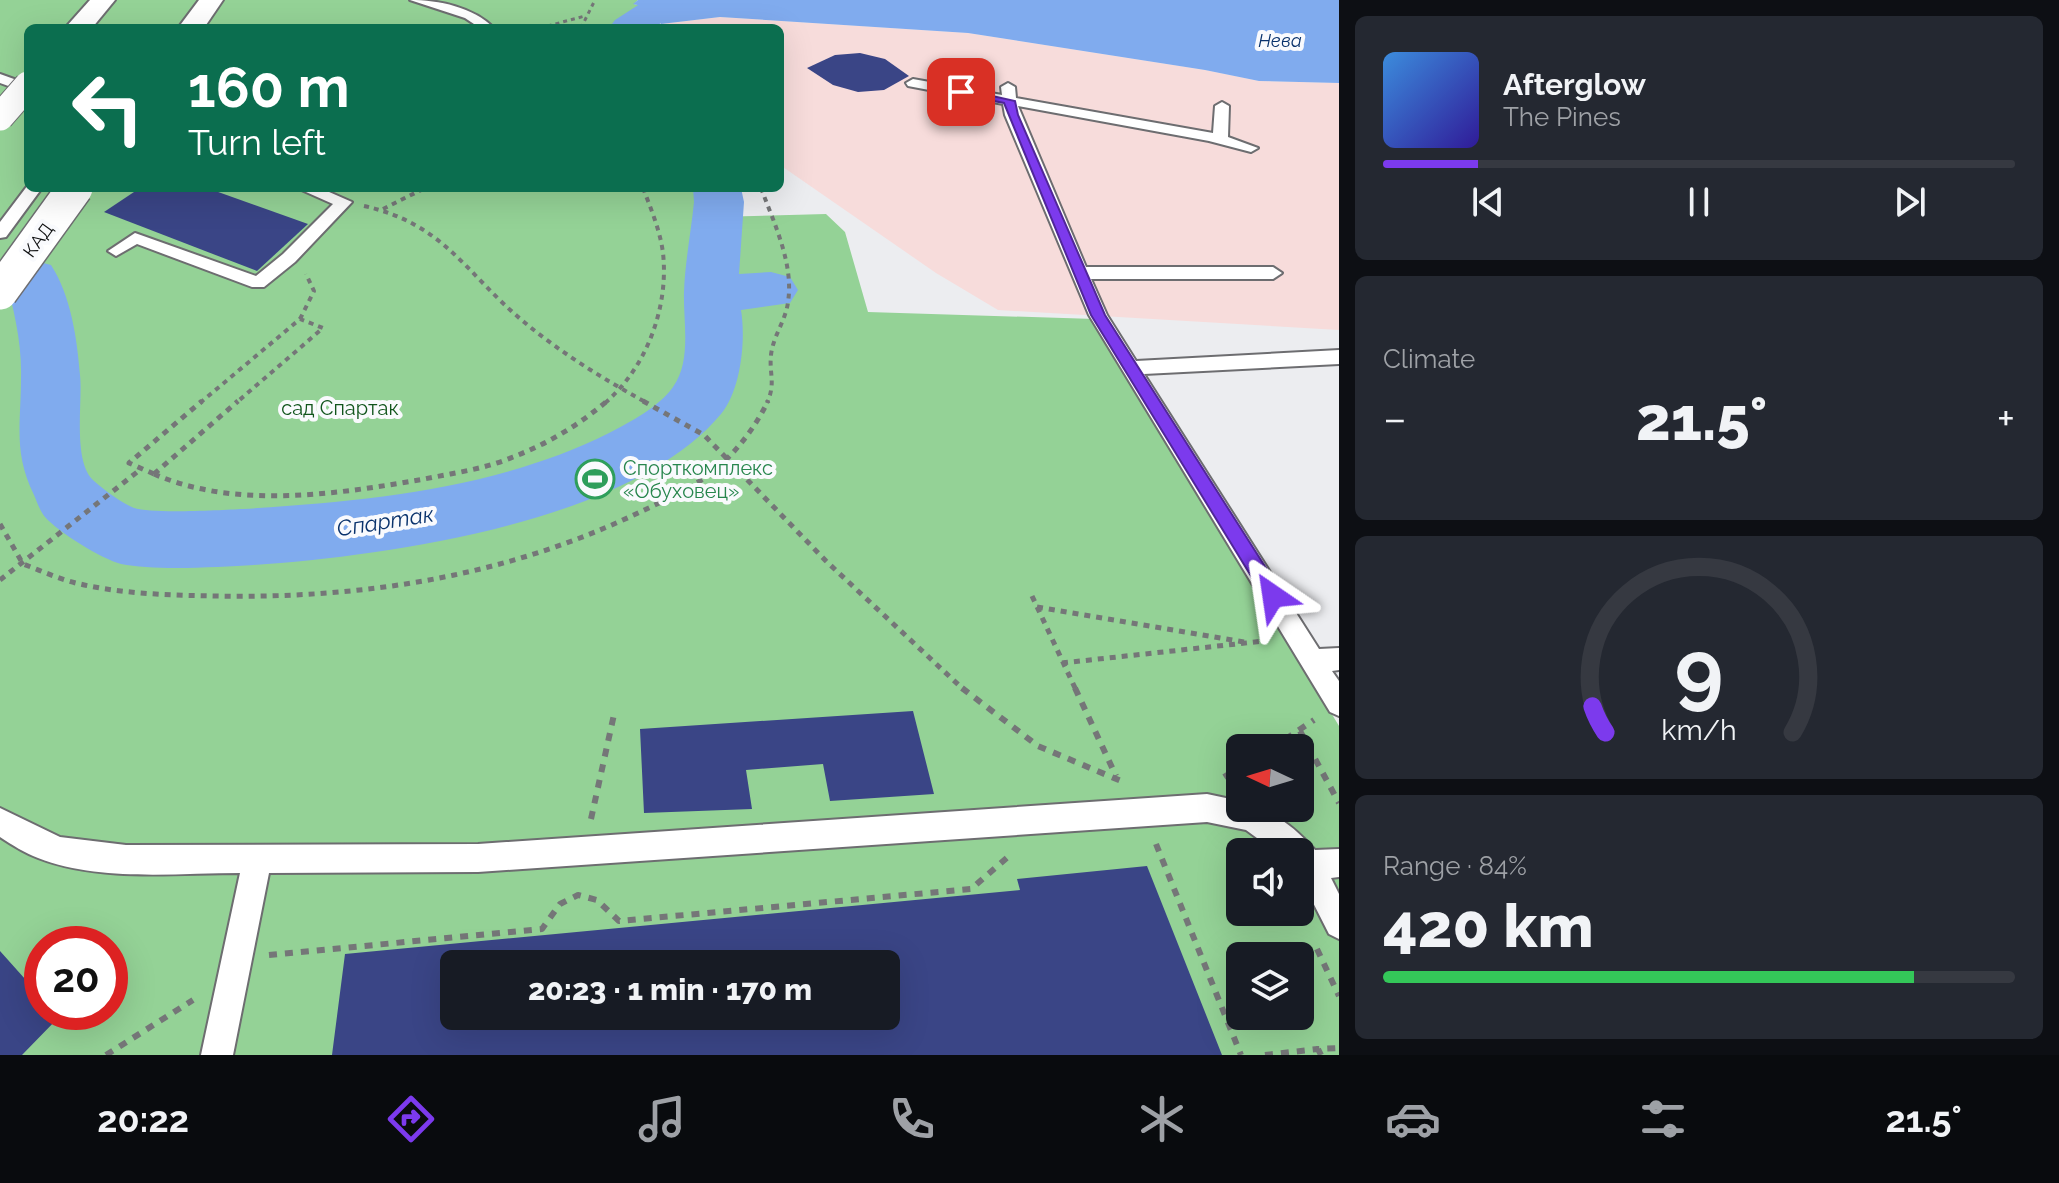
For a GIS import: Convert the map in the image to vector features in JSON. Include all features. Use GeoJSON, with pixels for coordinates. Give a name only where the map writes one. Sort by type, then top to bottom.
{"type":"FeatureCollection","features":[{"type":"Feature","properties":{"kind":"highway"},"geometry":{"type":"LineString","coordinates":[[82,24],[103,0]]}},
{"type":"Feature","properties":{"kind":"highway"},"geometry":{"type":"LineString","coordinates":[[194,24],[211,0]]}},
{"type":"Feature","properties":{"kind":"highway"},"geometry":{"type":"LineString","coordinates":[[0,117],[24,91]]}},
{"type":"Feature","properties":{"kind":"highway","name":"КАД"},"geometry":{"type":"LineString","coordinates":[[0,292],[72,192]]}},
{"type":"Feature","properties":{"kind":"lane"},"geometry":{"type":"LineString","coordinates":[[416,0],[469,15],[482,24]]}},
{"type":"Feature","properties":{"kind":"lane"},"geometry":{"type":"LineString","coordinates":[[0,78],[24,86]]}},
{"type":"Feature","properties":{"kind":"lane"},"geometry":{"type":"LineString","coordinates":[[913,83],[1008,94],[1251,148]]}},
{"type":"Feature","properties":{"kind":"lane"},"geometry":{"type":"LineString","coordinates":[[1008,94],[1012,115],[1098,315],[1338,702]]}},
{"type":"Feature","properties":{"kind":"lane"},"geometry":{"type":"LineString","coordinates":[[1220,140],[1222,106]]}},
{"type":"Feature","properties":{"kind":"lane"},"geometry":{"type":"LineString","coordinates":[[0,233],[31,192]]}},
{"type":"Feature","properties":{"kind":"lane"},"geometry":{"type":"LineString","coordinates":[[116,251],[135,238],[258,283],[289,258],[344,202],[318,192]]}},
{"type":"Feature","properties":{"kind":"lane"},"geometry":{"type":"LineString","coordinates":[[1080,273],[1273,273]]}},
{"type":"Feature","properties":{"kind":"lane"},"geometry":{"type":"LineString","coordinates":[[1132,368],[1339,357]]}},
{"type":"Feature","properties":{"kind":"lane"},"geometry":{"type":"LineString","coordinates":[[1314,661],[1339,659]]}},
{"type":"Feature","properties":{"kind":"lane"},"geometry":{"type":"LineString","coordinates":[[0,822],[40,845],[71,853],[126,859],[478,858],[1207,808],[1244,813],[1282,838]]}},
{"type":"Feature","properties":{"kind":"lane"},"geometry":{"type":"LineString","coordinates":[[1314,859],[1339,863]]}},
{"type":"Feature","properties":{"kind":"lane"},"geometry":{"type":"LineString","coordinates":[[217,1055],[257,860]]}},
{"type":"Feature","properties":{"kind":"lane"},"geometry":{"type":"LineString","coordinates":[[1314,879],[1339,924]]}},
{"type":"Feature","properties":{"kind":"path"},"geometry":{"type":"LineString","coordinates":[[582,24],[595,0]]}},
{"type":"Feature","properties":{"kind":"path"},"geometry":{"type":"LineString","coordinates":[[555,24],[585,16]]}},
{"type":"Feature","properties":{"kind":"path"},"geometry":{"type":"LineString","coordinates":[[382,210],[417,192]]}},
{"type":"Feature","properties":{"kind":"path"},"geometry":{"type":"LineString","coordinates":[[289,258],[310,278],[314,291],[300,319],[129,463],[152,475],[199,489],[259,495],[341,493],[492,465],[554,439],[621,389],[640,363],[656,326],[664,253],[655,216],[645,192]]}},
{"type":"Feature","properties":{"kind":"path"},"geometry":{"type":"LineString","coordinates":[[0,524],[23,564],[76,583],[130,593],[283,596],[379,591],[453,578],[543,554],[613,527],[682,490],[726,461],[749,432],[769,397],[774,381],[771,356],[789,303],[780,241],[762,192]]}},
{"type":"Feature","properties":{"kind":"path"},"geometry":{"type":"LineString","coordinates":[[344,202],[382,210],[429,231],[455,252],[524,322],[621,389],[704,435],[826,561],[968,694],[1038,746],[1116,777],[1134,790],[1144,813]]}},
{"type":"Feature","properties":{"kind":"path"},"geometry":{"type":"LineString","coordinates":[[152,475],[323,328],[300,319]]}},
{"type":"Feature","properties":{"kind":"path"},"geometry":{"type":"LineString","coordinates":[[0,580],[141,469]]}},
{"type":"Feature","properties":{"kind":"path"},"geometry":{"type":"LineString","coordinates":[[1032,596],[1116,777]]}},
{"type":"Feature","properties":{"kind":"path"},"geometry":{"type":"LineString","coordinates":[[1037,607],[1253,643]]}},
{"type":"Feature","properties":{"kind":"path"},"geometry":{"type":"LineString","coordinates":[[1062,663],[1299,637]]}},
{"type":"Feature","properties":{"kind":"path"},"geometry":{"type":"LineString","coordinates":[[1295,734],[1338,702]]}},
{"type":"Feature","properties":{"kind":"path"},"geometry":{"type":"LineString","coordinates":[[575,894],[615,710]]}},
{"type":"Feature","properties":{"kind":"path"},"geometry":{"type":"LineString","coordinates":[[1300,731],[1339,803]]}},
{"type":"Feature","properties":{"kind":"path"},"geometry":{"type":"LineString","coordinates":[[1141,843],[1168,841]]}},
{"type":"Feature","properties":{"kind":"path"},"geometry":{"type":"LineString","coordinates":[[1155,842],[1241,1055]]}},
{"type":"Feature","properties":{"kind":"path"},"geometry":{"type":"LineString","coordinates":[[106,1055],[232,975],[256,956],[542,929],[560,900],[575,894],[591,897],[609,909],[619,921],[971,889],[1010,855],[1025,853]]}},
{"type":"Feature","properties":{"kind":"path"},"geometry":{"type":"LineString","coordinates":[[1265,1055],[1339,1048]]}},
{"type":"Feature","properties":{"kind":"shaded area"},"geometry":{"type":"Polygon","coordinates":[[[720,17],[968,33],[1259,81],[1339,83],[1339,330],[998,310],[936,273],[784,168],[784,24],[661,24],[720,17]]]}},
{"type":"Feature","properties":{"kind":"green space","name":"Спорткомплекс «Обуховец»"},"geometry":{"type":"Polygon","coordinates":[[[0,0],[638,0],[634,4],[651,8],[637,24],[24,24],[24,192],[714,192],[714,217],[826,214],[845,232],[868,312],[1095,319],[1339,726],[1339,1055],[0,1055],[0,0]]]}},
{"type":"Feature","properties":{"kind":"water","name":"Нева"},"geometry":{"type":"Polygon","coordinates":[[[638,0],[1339,0],[1339,83],[1259,81],[968,33],[720,17],[661,24],[658,10],[633,4],[638,0]]]}},
{"type":"Feature","properties":{"kind":"building"},"geometry":{"type":"Polygon","coordinates":[[[860,53],[885,59],[909,76],[884,90],[858,92],[833,85],[807,68],[835,55],[860,53]]]}},
{"type":"Feature","properties":{"kind":"building"},"geometry":{"type":"Polygon","coordinates":[[[134,192],[218,192],[308,224],[257,271],[104,212],[134,192]]]}},
{"type":"Feature","properties":{"kind":"building"},"geometry":{"type":"Polygon","coordinates":[[[913,711],[934,794],[830,801],[823,764],[746,770],[752,809],[644,813],[640,729],[913,711]]]}},
{"type":"Feature","properties":{"kind":"building"},"geometry":{"type":"Polygon","coordinates":[[[1147,866],[1222,1055],[332,1055],[345,954],[1020,890],[1017,879],[1147,866]]]}},
{"type":"Feature","properties":{"kind":"building"},"geometry":{"type":"Polygon","coordinates":[[[0,951],[24,978],[24,1030],[46,1030],[22,1055],[0,1055],[0,951]]]}},
{"type":"Feature","properties":{"kind":"waterway","name":"Спартак"},"geometry":{"type":"LineString","coordinates":[[635,24],[658,10],[666,0]]}},
{"type":"Feature","properties":{"kind":"waterway","name":"Спартак"},"geometry":{"type":"LineString","coordinates":[[711,294],[718,192]]}},
{"type":"Feature","properties":{"kind":"waterway","name":"Спартак"},"geometry":{"type":"LineString","coordinates":[[32,277],[45,321],[51,377],[48,431],[54,470],[68,498],[123,536],[211,539],[309,533],[407,520],[530,494],[591,471],[656,437],[700,398],[711,360],[715,322],[711,294]]}},
{"type":"Feature","properties":{"kind":"waterway"},"geometry":{"type":"LineString","coordinates":[[711,294],[771,290]]}},
{"type":"Feature","properties":{"kind":"place","name":"Спорткомплекс «Обуховец»"},"geometry":{"type":"Point","coordinates":[595,479]}},
{"type":"Feature","properties":{"kind":"route"},"geometry":{"type":"LineString","coordinates":[[961,92],[1009,101],[1012,115],[1098,315],[1273,596]]}},
{"type":"Feature","properties":{"kind":"park label","name":"сад Спартак"},"geometry":{"type":"Point","coordinates":[340,408]}}]}
